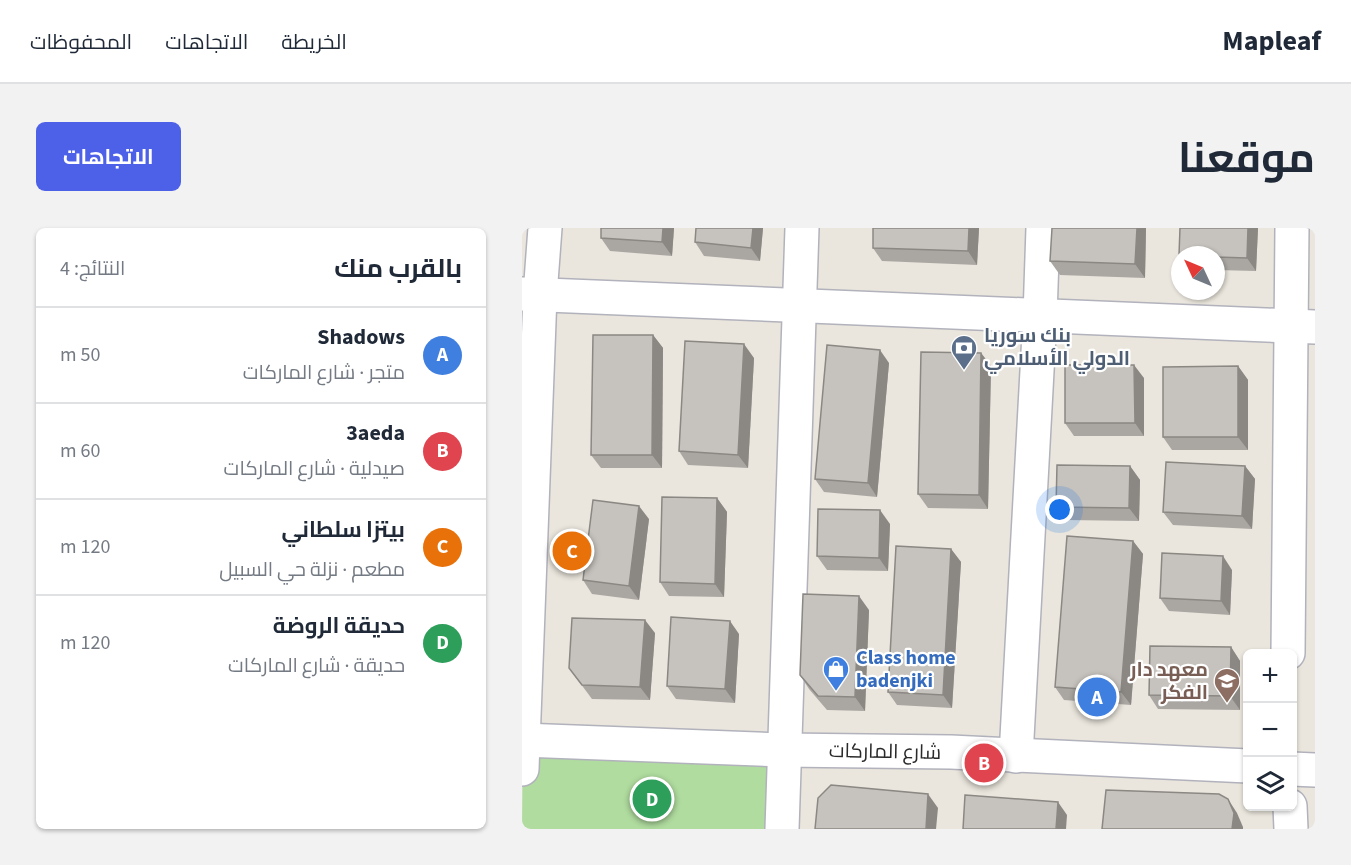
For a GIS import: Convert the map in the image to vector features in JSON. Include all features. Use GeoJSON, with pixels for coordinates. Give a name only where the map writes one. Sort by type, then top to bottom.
{"type":"FeatureCollection","features":[{"type":"Feature","properties":{"kind":"street"},"geometry":{"type":"LineString","coordinates":[[522,750],[531,295],[545,228]]}},
{"type":"Feature","properties":{"kind":"street"},"geometry":{"type":"LineString","coordinates":[[782,829],[802,228]]}},
{"type":"Feature","properties":{"kind":"street"},"geometry":{"type":"LineString","coordinates":[[1016,756],[1043,228]]}},
{"type":"Feature","properties":{"kind":"street"},"geometry":{"type":"LineString","coordinates":[[1288,649],[1303,327],[1292,228]]}},
{"type":"Feature","properties":{"kind":"street"},"geometry":{"type":"LineString","coordinates":[[531,295],[1303,327]]}},
{"type":"Feature","properties":{"kind":"street","name":"شارع الماركات"},"geometry":{"type":"LineString","coordinates":[[522,750],[940,752],[1243,766]]}},
{"type":"Feature","properties":{"kind":"street"},"geometry":{"type":"LineString","coordinates":[[1297,769],[1315,770]]}},
{"type":"Feature","properties":{"kind":"street"},"geometry":{"type":"LineString","coordinates":[[1290,811],[1291,829]]}},
{"type":"Feature","properties":{"kind":"green space"},"geometry":{"type":"Polygon","coordinates":[[[523,740],[783,750],[782,829],[522,829],[523,740]]]}},
{"type":"Feature","properties":{"kind":"building"},"geometry":{"type":"Polygon","coordinates":[[[601,228],[663,228],[662,242],[601,238],[601,228]]]}},
{"type":"Feature","properties":{"kind":"building"},"geometry":{"type":"Polygon","coordinates":[[[696,228],[753,228],[751,248],[695,242],[696,228]]]}},
{"type":"Feature","properties":{"kind":"building"},"geometry":{"type":"Polygon","coordinates":[[[873,228],[969,228],[968,251],[873,248],[873,228]]]}},
{"type":"Feature","properties":{"kind":"building"},"geometry":{"type":"Polygon","coordinates":[[[1052,228],[1137,228],[1135,264],[1050,261],[1052,228]]]}},
{"type":"Feature","properties":{"kind":"building"},"geometry":{"type":"Polygon","coordinates":[[[1180,228],[1248,228],[1247,258],[1225,257],[1225,246],[1179,246],[1180,228]]]}},
{"type":"Feature","properties":{"kind":"building"},"geometry":{"type":"Polygon","coordinates":[[[593,335],[653,335],[652,455],[591,455],[593,335]]]}},
{"type":"Feature","properties":{"kind":"building"},"geometry":{"type":"Polygon","coordinates":[[[685,341],[744,344],[738,455],[679,451],[685,341]]]}},
{"type":"Feature","properties":{"kind":"building"},"geometry":{"type":"Polygon","coordinates":[[[827,345],[880,350],[868,483],[815,479],[827,345]]]}},
{"type":"Feature","properties":{"kind":"building"},"geometry":{"type":"Polygon","coordinates":[[[921,352],[981,353],[979,495],[918,494],[921,352]]]}},
{"type":"Feature","properties":{"kind":"building"},"geometry":{"type":"Polygon","coordinates":[[[1065,365],[1134,365],[1135,423],[1065,423],[1065,365]]]}},
{"type":"Feature","properties":{"kind":"building"},"geometry":{"type":"Polygon","coordinates":[[[1238,366],[1238,437],[1163,437],[1163,367],[1238,366]]]}},
{"type":"Feature","properties":{"kind":"building"},"geometry":{"type":"Polygon","coordinates":[[[1166,462],[1245,466],[1242,516],[1163,512],[1166,462]]]}},
{"type":"Feature","properties":{"kind":"building"},"geometry":{"type":"Polygon","coordinates":[[[1057,465],[1130,466],[1129,508],[1056,507],[1057,465]]]}},
{"type":"Feature","properties":{"kind":"building"},"geometry":{"type":"Polygon","coordinates":[[[662,497],[717,498],[715,584],[660,582],[662,497]]]}},
{"type":"Feature","properties":{"kind":"building"},"geometry":{"type":"Polygon","coordinates":[[[593,500],[639,506],[629,586],[583,580],[593,500]]]}},
{"type":"Feature","properties":{"kind":"building"},"geometry":{"type":"Polygon","coordinates":[[[818,509],[880,510],[879,558],[817,556],[818,509]]]}},
{"type":"Feature","properties":{"kind":"building"},"geometry":{"type":"Polygon","coordinates":[[[1067,536],[1133,541],[1121,692],[1055,687],[1067,536]]]}},
{"type":"Feature","properties":{"kind":"building"},"geometry":{"type":"Polygon","coordinates":[[[896,546],[951,549],[943,695],[888,692],[896,546]]]}},
{"type":"Feature","properties":{"kind":"building"},"geometry":{"type":"Polygon","coordinates":[[[1162,553],[1223,556],[1221,601],[1160,598],[1162,553]]]}},
{"type":"Feature","properties":{"kind":"building"},"geometry":{"type":"Polygon","coordinates":[[[803,594],[859,596],[855,697],[818,696],[800,675],[803,594]]]}},
{"type":"Feature","properties":{"kind":"building"},"geometry":{"type":"Polygon","coordinates":[[[671,617],[730,621],[725,689],[667,686],[671,617]]]}},
{"type":"Feature","properties":{"kind":"building"},"geometry":{"type":"Polygon","coordinates":[[[572,618],[645,620],[640,687],[582,685],[569,668],[572,618]]]}},
{"type":"Feature","properties":{"kind":"building"},"geometry":{"type":"Polygon","coordinates":[[[1150,646],[1231,647],[1230,696],[1149,695],[1150,646]]]}},
{"type":"Feature","properties":{"kind":"building"},"geometry":{"type":"Polygon","coordinates":[[[831,785],[928,794],[926,829],[815,829],[818,798],[831,785]]]}},
{"type":"Feature","properties":{"kind":"building"},"geometry":{"type":"Polygon","coordinates":[[[1106,790],[1219,794],[1228,799],[1234,813],[1232,829],[1102,829],[1106,790]]]}},
{"type":"Feature","properties":{"kind":"building"},"geometry":{"type":"Polygon","coordinates":[[[965,795],[1058,802],[1056,829],[963,829],[965,795]]]}},
{"type":"Feature","properties":{"kind":"place","name":"بنك سوريا الدولي الأسلامي"},"geometry":{"type":"Point","coordinates":[964,371]}},
{"type":"Feature","properties":{"kind":"place","name":"بيتزا سلطاني"},"geometry":{"type":"Point","coordinates":[572,551]}},
{"type":"Feature","properties":{"kind":"place","name":"Class home badenjki"},"geometry":{"type":"Point","coordinates":[836,692]}},
{"type":"Feature","properties":{"kind":"place","name":"Shadows"},"geometry":{"type":"Point","coordinates":[1097,697]}},
{"type":"Feature","properties":{"kind":"place","name":"معهد دار الفكر"},"geometry":{"type":"Point","coordinates":[1227,704]}},
{"type":"Feature","properties":{"kind":"place","name":"3aeda"},"geometry":{"type":"Point","coordinates":[984,763]}},
{"type":"Feature","properties":{"kind":"place","name":"حديقة الروضة"},"geometry":{"type":"Point","coordinates":[652,799]}}]}
